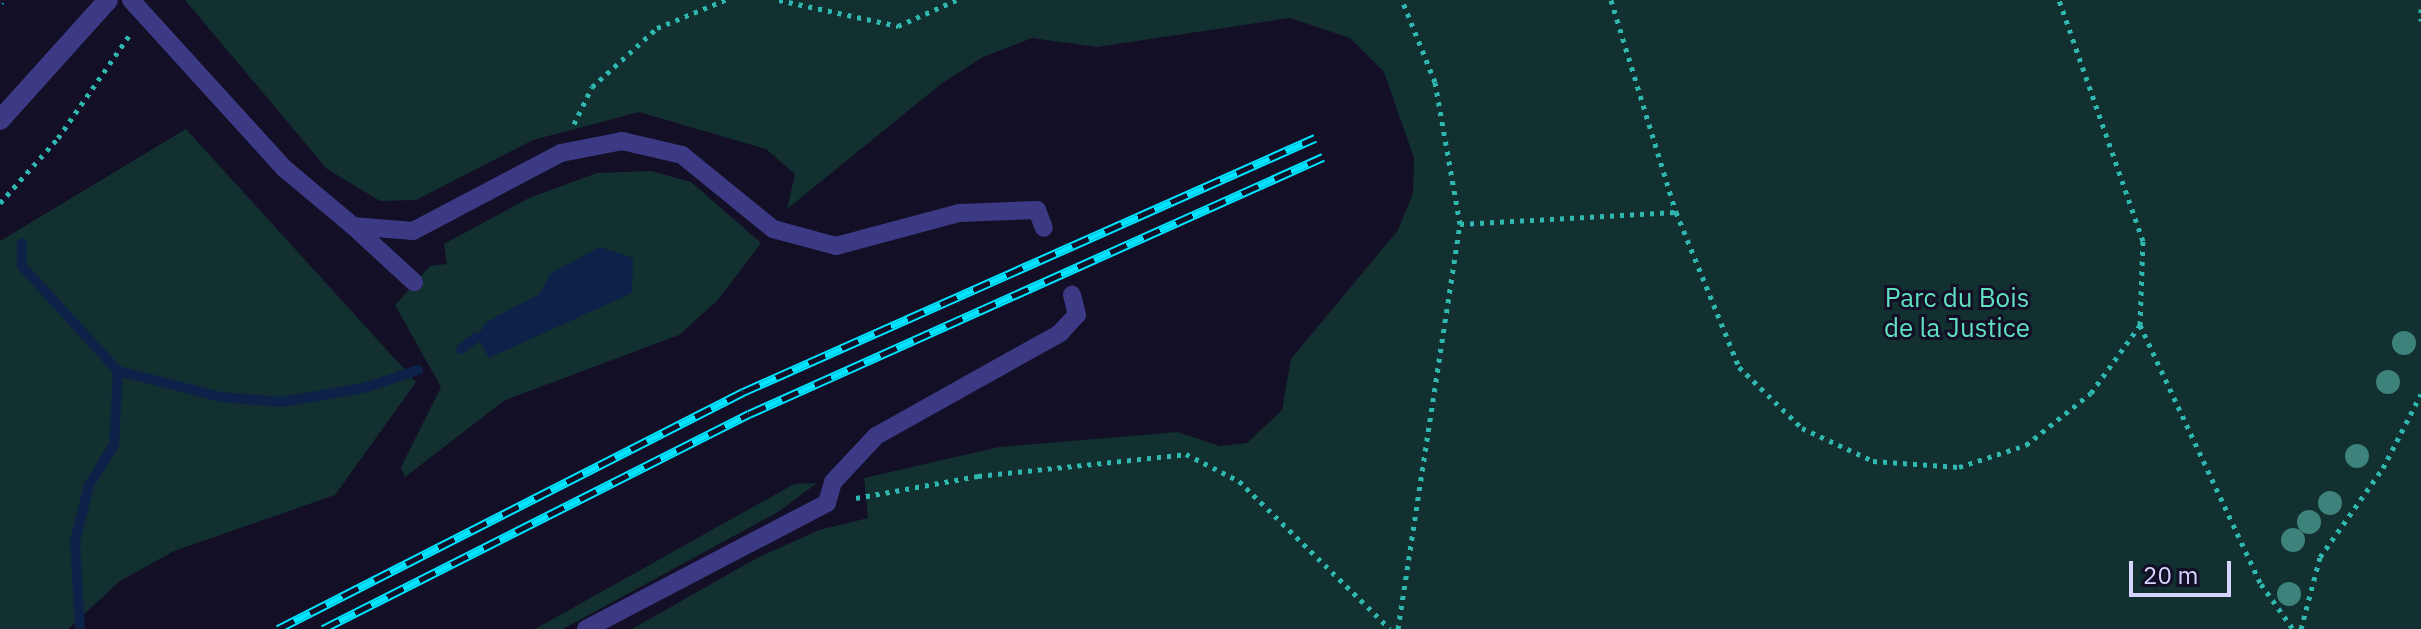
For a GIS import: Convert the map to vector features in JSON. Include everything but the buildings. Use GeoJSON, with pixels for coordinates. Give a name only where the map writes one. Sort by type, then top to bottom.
{"type":"FeatureCollection","features":[{"type":"Feature","properties":{"kind":"street"},"geometry":{"type":"LineString","coordinates":[[0,120],[108,0]]}},
{"type":"Feature","properties":{"kind":"lane"},"geometry":{"type":"LineString","coordinates":[[131,0],[285,169],[414,282]]}},
{"type":"Feature","properties":{"kind":"lane"},"geometry":{"type":"LineString","coordinates":[[353,226],[413,231],[561,153],[622,141],[682,155],[773,229],[836,246],[959,213],[1037,210],[1044,228]]}},
{"type":"Feature","properties":{"kind":"lane"},"geometry":{"type":"LineString","coordinates":[[586,629],[827,503],[833,482],[876,436],[1060,333],[1077,315],[1072,295]]}},
{"type":"Feature","properties":{"kind":"path"},"geometry":{"type":"LineString","coordinates":[[561,153],[592,87],[657,28],[725,0]]}},
{"type":"Feature","properties":{"kind":"path"},"geometry":{"type":"LineString","coordinates":[[779,0],[898,26],[956,0]]}},
{"type":"Feature","properties":{"kind":"path"},"geometry":{"type":"LineString","coordinates":[[1398,629],[1460,224],[1435,82],[1402,0]]}},
{"type":"Feature","properties":{"kind":"path"},"geometry":{"type":"LineString","coordinates":[[1611,0],[1676,212],[1739,367],[1802,428],[1873,461],[1959,467],[2026,445],[2091,393],[2140,325]]}},
{"type":"Feature","properties":{"kind":"path"},"geometry":{"type":"LineString","coordinates":[[2059,0],[2143,241],[2140,325],[2261,584],[2293,629]]}},
{"type":"Feature","properties":{"kind":"path"},"geometry":{"type":"LineString","coordinates":[[2421,9],[2421,21]]}},
{"type":"Feature","properties":{"kind":"path"},"geometry":{"type":"LineString","coordinates":[[0,203],[58,138],[145,14]]}},
{"type":"Feature","properties":{"kind":"path"},"geometry":{"type":"LineString","coordinates":[[1460,224],[1676,212]]}},
{"type":"Feature","properties":{"kind":"path"},"geometry":{"type":"LineString","coordinates":[[2301,629],[2320,557],[2383,468],[2421,394]]}},
{"type":"Feature","properties":{"kind":"path"},"geometry":{"type":"LineString","coordinates":[[827,503],[978,476],[1186,454],[1239,481],[1390,629]]}},
{"type":"Feature","properties":{"kind":"green space","name":"Parc du Bois de la Justice"},"geometry":{"type":"Polygon","coordinates":[[[185,0],[2421,0],[2421,629],[632,629],[757,558],[819,530],[868,518],[864,478],[999,447],[1177,432],[1220,446],[1247,443],[1282,410],[1291,359],[1398,230],[1413,193],[1414,158],[1384,72],[1350,38],[1290,18],[1097,47],[1032,38],[983,57],[941,84],[787,209],[795,174],[766,149],[639,112],[533,140],[416,200],[380,201],[327,169],[185,0]]]}},
{"type":"Feature","properties":{"kind":"green space"},"geometry":{"type":"Polygon","coordinates":[[[186,129],[416,382],[335,495],[174,551],[120,581],[68,629],[0,629],[0,241],[186,129]]]}},
{"type":"Feature","properties":{"kind":"green space"},"geometry":{"type":"Polygon","coordinates":[[[651,171],[691,182],[761,243],[718,300],[679,335],[505,400],[405,477],[401,467],[441,387],[395,305],[430,266],[447,264],[444,244],[529,198],[597,173],[651,171]]]}},
{"type":"Feature","properties":{"kind":"green space"},"geometry":{"type":"Polygon","coordinates":[[[817,483],[778,512],[563,629],[535,629],[794,484],[817,483]]]}},
{"type":"Feature","properties":{"kind":"water"},"geometry":{"type":"Polygon","coordinates":[[[600,247],[633,258],[632,293],[489,358],[477,337],[486,322],[540,294],[550,274],[600,247]]]}},
{"type":"Feature","properties":{"kind":"waterway"},"geometry":{"type":"LineString","coordinates":[[22,243],[22,266],[118,371],[114,445],[89,485],[75,541],[80,629]]}},
{"type":"Feature","properties":{"kind":"waterway"},"geometry":{"type":"LineString","coordinates":[[461,349],[477,337]]}},
{"type":"Feature","properties":{"kind":"waterway"},"geometry":{"type":"LineString","coordinates":[[118,371],[221,397],[282,402],[364,388],[418,370]]}},
{"type":"Feature","properties":{"kind":"railway"},"geometry":{"type":"LineString","coordinates":[[278,629],[743,392],[1315,138]]}},
{"type":"Feature","properties":{"kind":"railway"},"geometry":{"type":"LineString","coordinates":[[323,629],[749,414],[1323,157]]}}]}
